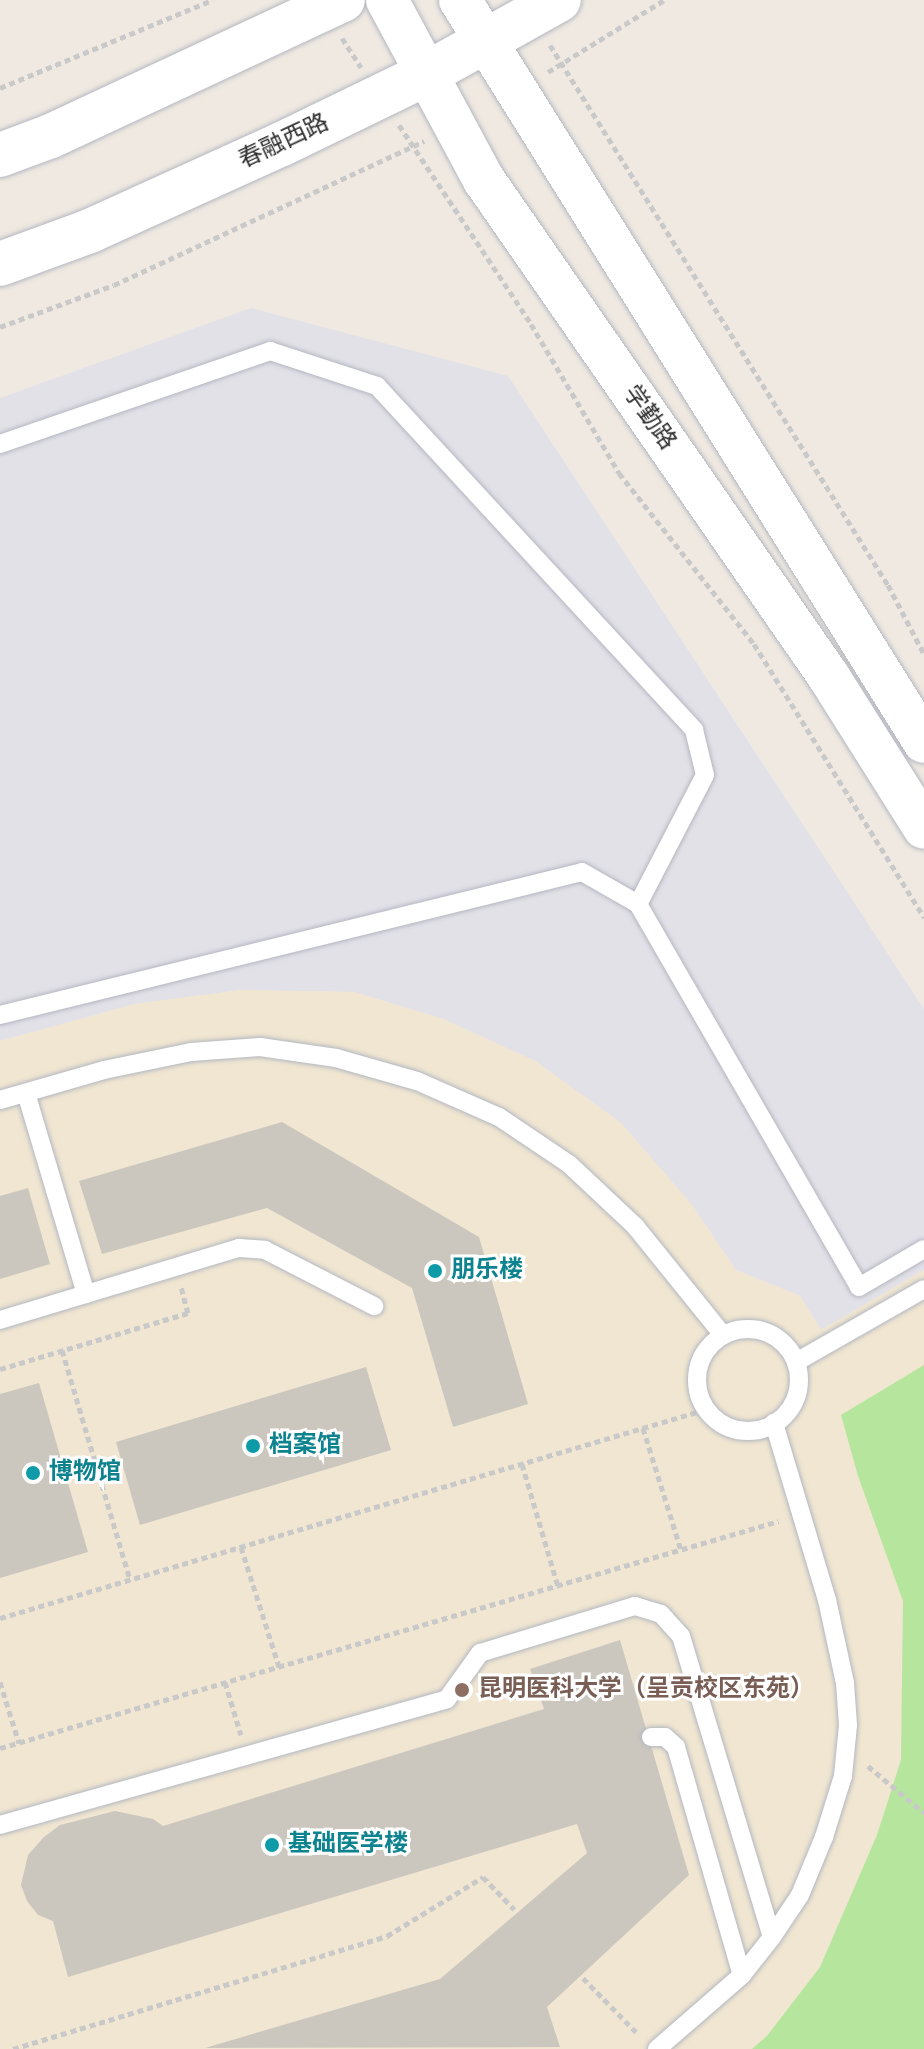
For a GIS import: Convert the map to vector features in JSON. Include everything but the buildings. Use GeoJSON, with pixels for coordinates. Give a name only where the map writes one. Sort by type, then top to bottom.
{"type":"FeatureCollection","features":[{"type":"Feature","properties":{"kind":"main road"},"geometry":{"type":"LineString","coordinates":[[0,155],[51,136],[334,5]]}},
{"type":"Feature","properties":{"kind":"main road","name":"春融西路"},"geometry":{"type":"LineString","coordinates":[[0,264],[90,231],[426,74],[545,8]]}},
{"type":"Feature","properties":{"kind":"street","name":"学勤路"},"geometry":{"type":"LineString","coordinates":[[387,0],[484,180],[829,677],[924,828]]}},
{"type":"Feature","properties":{"kind":"street"},"geometry":{"type":"LineString","coordinates":[[460,0],[924,742]]}},
{"type":"Feature","properties":{"kind":"lane"},"geometry":{"type":"LineString","coordinates":[[0,444],[270,351],[377,386],[694,730],[705,775],[638,904]]}},
{"type":"Feature","properties":{"kind":"lane"},"geometry":{"type":"LineString","coordinates":[[0,1015],[582,872],[638,904],[859,1287],[924,1249]]}},
{"type":"Feature","properties":{"kind":"lane"},"geometry":{"type":"LineString","coordinates":[[0,1100],[104,1070],[191,1052],[260,1047],[336,1058],[417,1081],[499,1117],[569,1164],[635,1226],[723,1335]]}},
{"type":"Feature","properties":{"kind":"lane"},"geometry":{"type":"LineString","coordinates":[[26,1093],[86,1294]]}},
{"type":"Feature","properties":{"kind":"lane"},"geometry":{"type":"LineString","coordinates":[[0,1320],[239,1248],[265,1250],[374,1306]]}},
{"type":"Feature","properties":{"kind":"lane"},"geometry":{"type":"LineString","coordinates":[[796,1362],[924,1289]]}},
{"type":"Feature","properties":{"kind":"lane"},"geometry":{"type":"LineString","coordinates":[[740,1329],[758,1330],[774,1336],[787,1347],[796,1362],[799,1379],[796,1397],[788,1412],[774,1423],[743,1431],[727,1427],[707,1409],[698,1390],[697,1374],[701,1358],[723,1335],[740,1329]]}},
{"type":"Feature","properties":{"kind":"lane"},"geometry":{"type":"LineString","coordinates":[[650,2044],[742,1975],[772,1937],[800,1895],[824,1837],[843,1776],[845,1683],[827,1600],[774,1423]]}},
{"type":"Feature","properties":{"kind":"lane"},"geometry":{"type":"LineString","coordinates":[[0,1825],[447,1699],[480,1653],[635,1606],[661,1614],[681,1636],[772,1937]]}},
{"type":"Feature","properties":{"kind":"lane"},"geometry":{"type":"LineString","coordinates":[[651,1737],[665,1737],[676,1747],[742,1975]]}},
{"type":"Feature","properties":{"kind":"path"},"geometry":{"type":"LineString","coordinates":[[0,88],[212,0]]}},
{"type":"Feature","properties":{"kind":"path"},"geometry":{"type":"LineString","coordinates":[[517,91],[664,0]]}},
{"type":"Feature","properties":{"kind":"path"},"geometry":{"type":"LineString","coordinates":[[334,5],[379,96],[531,324],[619,473],[754,644],[924,917]]}},
{"type":"Feature","properties":{"kind":"path"},"geometry":{"type":"LineString","coordinates":[[545,8],[562,64],[888,585],[924,654]]}},
{"type":"Feature","properties":{"kind":"path"},"geometry":{"type":"LineString","coordinates":[[0,327],[114,285],[455,126]]}},
{"type":"Feature","properties":{"kind":"path"},"geometry":{"type":"LineString","coordinates":[[0,1369],[188,1313],[176,1267]]}},
{"type":"Feature","properties":{"kind":"path"},"geometry":{"type":"LineString","coordinates":[[62,1350],[130,1579]]}},
{"type":"Feature","properties":{"kind":"path"},"geometry":{"type":"LineString","coordinates":[[0,1618],[707,1409]]}},
{"type":"Feature","properties":{"kind":"path"},"geometry":{"type":"LineString","coordinates":[[643,1428],[681,1550]]}},
{"type":"Feature","properties":{"kind":"path"},"geometry":{"type":"LineString","coordinates":[[522,1464],[558,1586]]}},
{"type":"Feature","properties":{"kind":"path"},"geometry":{"type":"LineString","coordinates":[[0,1748],[802,1515]]}},
{"type":"Feature","properties":{"kind":"path"},"geometry":{"type":"LineString","coordinates":[[241,1547],[279,1667]]}},
{"type":"Feature","properties":{"kind":"path"},"geometry":{"type":"LineString","coordinates":[[0,1682],[19,1743]]}},
{"type":"Feature","properties":{"kind":"path"},"geometry":{"type":"LineString","coordinates":[[225,1682],[247,1755]]}},
{"type":"Feature","properties":{"kind":"path"},"geometry":{"type":"LineString","coordinates":[[846,1748],[924,1813]]}},
{"type":"Feature","properties":{"kind":"path"},"geometry":{"type":"LineString","coordinates":[[13,2049],[387,1936],[483,1877],[514,1909]]}},
{"type":"Feature","properties":{"kind":"path"},"geometry":{"type":"LineString","coordinates":[[583,1978],[650,2044]]}},
{"type":"Feature","properties":{"kind":"shaded area"},"geometry":{"type":"Polygon","coordinates":[[[251,308],[508,376],[924,1009],[924,1270],[821,1330],[800,1296],[736,1270],[692,1205],[621,1123],[535,1061],[443,1019],[354,992],[241,990],[135,1004],[0,1041],[0,398],[251,308]]]}},
{"type":"Feature","properties":{"kind":"shaded area","name":"昆明医科大学（呈贡校区东苑）"},"geometry":{"type":"Polygon","coordinates":[[[241,990],[354,992],[443,1019],[535,1061],[621,1123],[692,1205],[736,1270],[800,1296],[821,1330],[924,1270],[924,2049],[0,2049],[0,1041],[135,1004],[241,990]]]}},
{"type":"Feature","properties":{"kind":"green space"},"geometry":{"type":"Polygon","coordinates":[[[924,1365],[924,2049],[752,2049],[767,2036],[820,1967],[877,1835],[901,1760],[903,1601],[858,1476],[841,1415],[924,1365]]]}},
{"type":"Feature","properties":{"kind":"place","name":"朋乐楼"},"geometry":{"type":"Point","coordinates":[435,1271]}},
{"type":"Feature","properties":{"kind":"place","name":"档案馆"},"geometry":{"type":"Point","coordinates":[253,1446]}},
{"type":"Feature","properties":{"kind":"place","name":"博物馆"},"geometry":{"type":"Point","coordinates":[33,1473]}},
{"type":"Feature","properties":{"kind":"place","name":"昆明医科大学（呈贡校区东苑）"},"geometry":{"type":"Point","coordinates":[462,1690]}},
{"type":"Feature","properties":{"kind":"place","name":"基础医学楼"},"geometry":{"type":"Point","coordinates":[272,1845]}}]}
